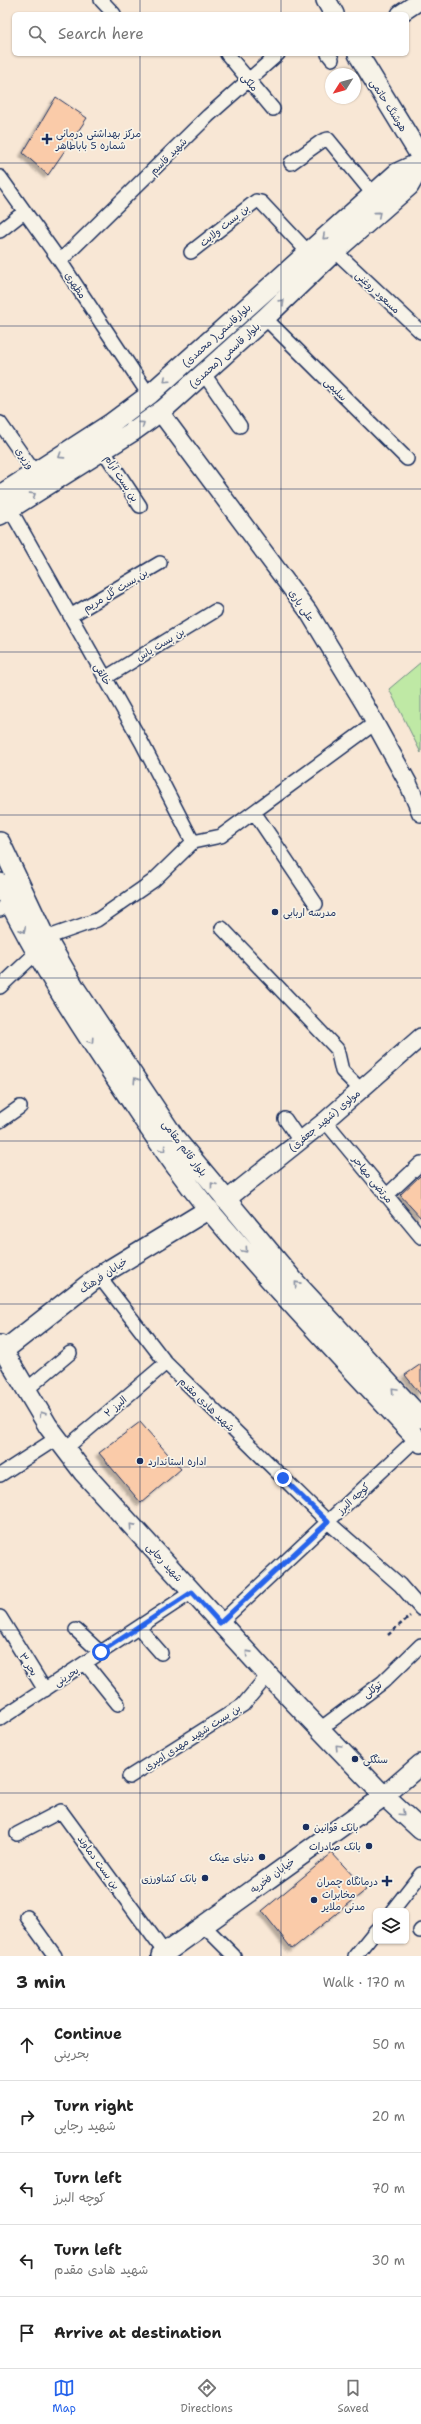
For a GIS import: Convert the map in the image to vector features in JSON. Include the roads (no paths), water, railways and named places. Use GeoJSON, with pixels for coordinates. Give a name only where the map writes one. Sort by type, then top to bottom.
{"type":"FeatureCollection","features":[{"type":"Feature","properties":{"kind":"main road"},"geometry":{"type":"LineString","coordinates":[[326,0],[333,12]]}},
{"type":"Feature","properties":{"kind":"main road","name":"هوشنگ حاتمی"},"geometry":{"type":"LineString","coordinates":[[359,56],[421,157]]}},
{"type":"Feature","properties":{"kind":"main road","name":"بلوارقاسمی( محمدی)"},"geometry":{"type":"LineString","coordinates":[[3,506],[35,473],[149,395],[397,173],[421,162]]}},
{"type":"Feature","properties":{"kind":"main road","name":"بلوار قاسمی (محمدی)"},"geometry":{"type":"LineString","coordinates":[[3,506],[103,450],[160,412],[265,318],[334,251],[409,186],[421,165]]}},
{"type":"Feature","properties":{"kind":"main road"},"geometry":{"type":"LineString","coordinates":[[149,395],[160,412]]}},
{"type":"Feature","properties":{"kind":"main road","name":"بلوار قائم مقامی"},"geometry":{"type":"LineString","coordinates":[[0,842],[4,877],[5,906],[41,945],[75,988],[175,1138],[217,1205],[308,1308],[419,1440]]}},
{"type":"Feature","properties":{"kind":"main road","name":"بلوار قائم مقامی"},"geometry":{"type":"LineString","coordinates":[[4,877],[41,945]]}},
{"type":"Feature","properties":{"kind":"main road","name":"خیابان فرهنگ"},"geometry":{"type":"LineString","coordinates":[[1,1348],[98,1276],[217,1205]]}},
{"type":"Feature","properties":{"kind":"main road","name":"بلوار قائم مقامی"},"geometry":{"type":"LineString","coordinates":[[308,1308],[419,1413]]}},
{"type":"Feature","properties":{"kind":"main road","name":"شهید رجایی"},"geometry":{"type":"LineString","coordinates":[[1,1348],[26,1390],[61,1443],[192,1592],[268,1675],[384,1796],[421,1830]]}},
{"type":"Feature","properties":{"kind":"main road","name":"خیابان فخریه"},"geometry":{"type":"LineString","coordinates":[[163,1954],[384,1796],[421,1764]]}},
{"type":"Feature","properties":{"kind":"street"},"geometry":{"type":"LineString","coordinates":[[101,0],[112,12]]}},
{"type":"Feature","properties":{"kind":"street"},"geometry":{"type":"LineString","coordinates":[[403,12],[421,0]]}},
{"type":"Feature","properties":{"kind":"street","name":"ملکی"},"geometry":{"type":"LineString","coordinates":[[229,56],[273,109]]}},
{"type":"Feature","properties":{"kind":"street","name":"شهید قاسم"},"geometry":{"type":"LineString","coordinates":[[60,261],[248,79],[276,56]]}},
{"type":"Feature","properties":{"kind":"street"},"geometry":{"type":"LineString","coordinates":[[290,163],[322,141],[328,139],[373,194]]}},
{"type":"Feature","properties":{"kind":"street","name":"مظهری"},"geometry":{"type":"LineString","coordinates":[[0,177],[60,261],[149,395]]}},
{"type":"Feature","properties":{"kind":"street","name":"بن بست ولایت"},"geometry":{"type":"LineString","coordinates":[[191,252],[256,201],[261,202],[308,252]]}},
{"type":"Feature","properties":{"kind":"street"},"geometry":{"type":"LineString","coordinates":[[0,231],[24,212]]}},
{"type":"Feature","properties":{"kind":"street","name":"مسعود روغنی"},"geometry":{"type":"LineString","coordinates":[[334,251],[421,332]]}},
{"type":"Feature","properties":{"kind":"street","name":"سلیمی"},"geometry":{"type":"LineString","coordinates":[[265,318],[407,459]]}},
{"type":"Feature","properties":{"kind":"street"},"geometry":{"type":"LineString","coordinates":[[204,374],[240,426]]}},
{"type":"Feature","properties":{"kind":"street","name":"علی یاری"},"geometry":{"type":"LineString","coordinates":[[160,412],[308,612],[375,723],[421,812]]}},
{"type":"Feature","properties":{"kind":"street","name":"وزیری"},"geometry":{"type":"LineString","coordinates":[[0,423],[35,473]]}},
{"type":"Feature","properties":{"kind":"street","name":"بن بست آرام"},"geometry":{"type":"LineString","coordinates":[[103,450],[140,506]]}},
{"type":"Feature","properties":{"kind":"street","name":"خالقی"},"geometry":{"type":"LineString","coordinates":[[3,506],[70,616],[142,743],[193,842]]}},
{"type":"Feature","properties":{"kind":"street","name":"بن بست گل مریم"},"geometry":{"type":"LineString","coordinates":[[70,616],[160,563]]}},
{"type":"Feature","properties":{"kind":"street","name":"بن بست یاس"},"geometry":{"type":"LineString","coordinates":[[105,678],[215,611]]}},
{"type":"Feature","properties":{"kind":"street"},"geometry":{"type":"LineString","coordinates":[[0,987],[41,945],[97,920],[153,881],[193,842],[220,836],[375,723]]}},
{"type":"Feature","properties":{"kind":"street"},"geometry":{"type":"LineString","coordinates":[[254,812],[316,904]]}},
{"type":"Feature","properties":{"kind":"street"},"geometry":{"type":"LineString","coordinates":[[222,928],[337,1049],[342,1071],[361,1090]]}},
{"type":"Feature","properties":{"kind":"street","name":"مولوی (شهید جعفری)"},"geometry":{"type":"LineString","coordinates":[[217,1205],[325,1121],[421,1037]]}},
{"type":"Feature","properties":{"kind":"street"},"geometry":{"type":"LineString","coordinates":[[0,1121],[20,1107]]}},
{"type":"Feature","properties":{"kind":"street"},"geometry":{"type":"LineString","coordinates":[[285,1119],[300,1141]]}},
{"type":"Feature","properties":{"kind":"street","name":"مرتضی مهاجر"},"geometry":{"type":"LineString","coordinates":[[325,1121],[421,1237]]}},
{"type":"Feature","properties":{"kind":"street"},"geometry":{"type":"LineString","coordinates":[[386,1196],[421,1163]]}},
{"type":"Feature","properties":{"kind":"street","name":"شهید هادی مقدم"},"geometry":{"type":"LineString","coordinates":[[98,1276],[166,1363],[328,1522],[400,1585],[420,1607]]}},
{"type":"Feature","properties":{"kind":"street"},"geometry":{"type":"LineString","coordinates":[[26,1390],[70,1353]]}},
{"type":"Feature","properties":{"kind":"street","name":"البرز ۲"},"geometry":{"type":"LineString","coordinates":[[0,1475],[61,1443],[166,1363]]}},
{"type":"Feature","properties":{"kind":"street","name":"کوچه البرز"},"geometry":{"type":"LineString","coordinates":[[220,1623],[328,1522],[419,1440]]}},
{"type":"Feature","properties":{"kind":"street","name":"بحرینی"},"geometry":{"type":"LineString","coordinates":[[0,1719],[192,1592]]}},
{"type":"Feature","properties":{"kind":"street","name":"بحر ۳"},"geometry":{"type":"LineString","coordinates":[[0,1617],[45,1690]]}},
{"type":"Feature","properties":{"kind":"street"},"geometry":{"type":"LineString","coordinates":[[139,1628],[161,1653]]}},
{"type":"Feature","properties":{"kind":"street"},"geometry":{"type":"LineString","coordinates":[[76,1630],[101,1652]]}},
{"type":"Feature","properties":{"kind":"street","name":"توکلی"},"geometry":{"type":"LineString","coordinates":[[320,1729],[383,1682],[421,1645]]}},
{"type":"Feature","properties":{"kind":"street"},"geometry":{"type":"LineString","coordinates":[[85,1663],[118,1704]]}},
{"type":"Feature","properties":{"kind":"street","name":"بن بست شهید مهدی امیری"},"geometry":{"type":"LineString","coordinates":[[129,1777],[243,1705],[268,1675]]}},
{"type":"Feature","properties":{"kind":"street","name":"بن بست دماوند"},"geometry":{"type":"LineString","coordinates":[[17,1834],[61,1811],[163,1954]]}},
{"type":"Feature","properties":{"kind":"street"},"geometry":{"type":"LineString","coordinates":[[394,1908],[421,1874]]}},
{"type":"Feature","properties":{"kind":"street"},"geometry":{"type":"LineString","coordinates":[[27,1917],[55,1956]]}},
{"type":"Feature","properties":{"kind":"street"},"geometry":{"type":"LineString","coordinates":[[204,1924],[234,1956]]}},
{"type":"Feature","properties":{"kind":"street"},"geometry":{"type":"LineString","coordinates":[[355,1956],[373,1934]]}},
{"type":"Feature","properties":{"kind":"place","name":"مرکز بهداشتی درمانی شماره 5 باباطاهر"},"geometry":{"type":"Point","coordinates":[47,139]}},
{"type":"Feature","properties":{"kind":"place","name":"مدرسه اربابی"},"geometry":{"type":"Point","coordinates":[275,912]}},
{"type":"Feature","properties":{"kind":"place","name":"اداره استاندارد"},"geometry":{"type":"Point","coordinates":[140,1461]}},
{"type":"Feature","properties":{"kind":"place","name":"سنگکی"},"geometry":{"type":"Point","coordinates":[355,1759]}},
{"type":"Feature","properties":{"kind":"place","name":"بانک قوانین"},"geometry":{"type":"Point","coordinates":[306,1827]}},
{"type":"Feature","properties":{"kind":"place","name":"بانک صادرات"},"geometry":{"type":"Point","coordinates":[369,1846]}},
{"type":"Feature","properties":{"kind":"place","name":"دنیای عینک"},"geometry":{"type":"Point","coordinates":[262,1857]}},
{"type":"Feature","properties":{"kind":"place","name":"بانک کشاورزی"},"geometry":{"type":"Point","coordinates":[205,1878]}},
{"type":"Feature","properties":{"kind":"place","name":"درمانگاه چمران"},"geometry":{"type":"Point","coordinates":[387,1881]}},
{"type":"Feature","properties":{"kind":"place","name":"مخابرات مدنی ملایر"},"geometry":{"type":"Point","coordinates":[314,1900]}}]}
